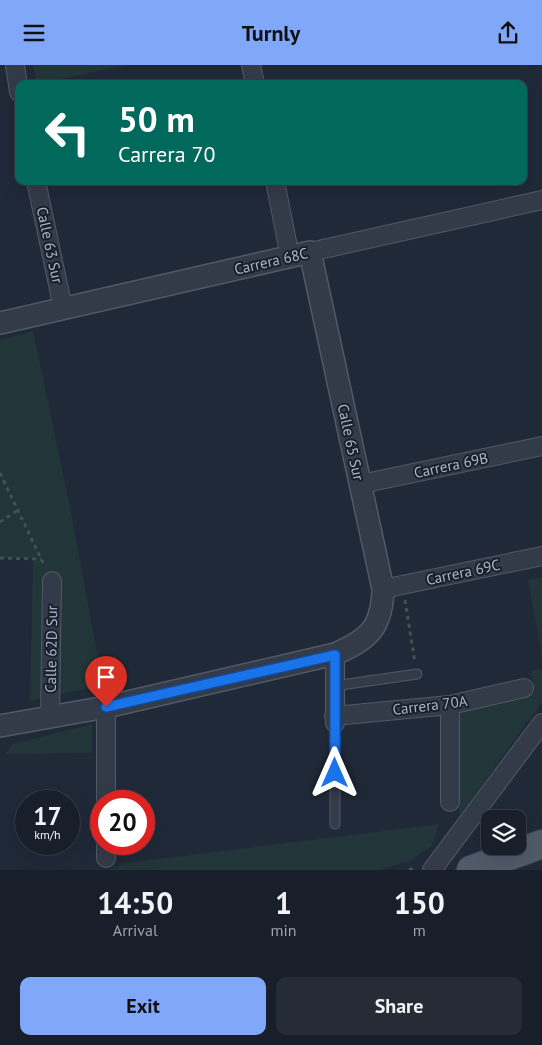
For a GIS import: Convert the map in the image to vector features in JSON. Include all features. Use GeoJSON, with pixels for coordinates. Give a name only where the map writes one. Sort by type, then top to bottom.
{"type":"FeatureCollection","features":[{"type":"Feature","properties":{"kind":"main road"},"geometry":{"type":"LineString","coordinates":[[471,870],[542,845]]}},
{"type":"Feature","properties":{"kind":"street"},"geometry":{"type":"LineString","coordinates":[[15,65],[17,80]]}},
{"type":"Feature","properties":{"kind":"street"},"geometry":{"type":"LineString","coordinates":[[251,65],[253,80]]}},
{"type":"Feature","properties":{"kind":"street","name":"Calle 63 Sur"},"geometry":{"type":"LineString","coordinates":[[37,185],[63,308]]}},
{"type":"Feature","properties":{"kind":"street","name":"Calle 65 Sur"},"geometry":{"type":"LineString","coordinates":[[276,185],[300,254],[361,484],[393,587],[382,605],[373,630],[354,646],[335,655]]}},
{"type":"Feature","properties":{"kind":"street","name":"Carrera 68C"},"geometry":{"type":"LineString","coordinates":[[0,323],[542,200]]}},
{"type":"Feature","properties":{"kind":"street","name":"Carrera 69B"},"geometry":{"type":"LineString","coordinates":[[361,484],[542,446]]}},
{"type":"Feature","properties":{"kind":"street","name":"Carrera 69C"},"geometry":{"type":"LineString","coordinates":[[393,587],[542,555]]}},
{"type":"Feature","properties":{"kind":"street","name":"Calle 62D Sur"},"geometry":{"type":"LineString","coordinates":[[50,717],[52,581]]}},
{"type":"Feature","properties":{"kind":"street"},"geometry":{"type":"LineString","coordinates":[[0,726],[106,707],[335,655],[335,720]]}},
{"type":"Feature","properties":{"kind":"street","name":"Carrera 70A"},"geometry":{"type":"LineString","coordinates":[[335,720],[450,705],[524,688]]}},
{"type":"Feature","properties":{"kind":"street"},"geometry":{"type":"LineString","coordinates":[[450,705],[450,803]]}},
{"type":"Feature","properties":{"kind":"street"},"geometry":{"type":"LineString","coordinates":[[106,707],[106,790]]}},
{"type":"Feature","properties":{"kind":"street"},"geometry":{"type":"LineString","coordinates":[[432,870],[542,723]]}},
{"type":"Feature","properties":{"kind":"lane"},"geometry":{"type":"LineString","coordinates":[[334,687],[417,674]]}},
{"type":"Feature","properties":{"kind":"lane"},"geometry":{"type":"LineString","coordinates":[[335,720],[335,824]]}},
{"type":"Feature","properties":{"kind":"path"},"geometry":{"type":"LineString","coordinates":[[0,473],[52,581]]}},
{"type":"Feature","properties":{"kind":"path"},"geometry":{"type":"LineString","coordinates":[[0,521],[18,510]]}},
{"type":"Feature","properties":{"kind":"path"},"geometry":{"type":"LineString","coordinates":[[0,558],[41,559]]}},
{"type":"Feature","properties":{"kind":"path"},"geometry":{"type":"LineString","coordinates":[[393,587],[417,674]]}},
{"type":"Feature","properties":{"kind":"green space"},"geometry":{"type":"Polygon","coordinates":[[[33,65],[127,65],[56,80],[36,80],[33,65]]]}},
{"type":"Feature","properties":{"kind":"green space"},"geometry":{"type":"Polygon","coordinates":[[[33,331],[69,502],[103,685],[30,701],[33,559],[0,558],[0,340],[33,331]]]}},
{"type":"Feature","properties":{"kind":"green space"},"geometry":{"type":"Polygon","coordinates":[[[542,577],[542,658],[528,580],[542,577]]]}},
{"type":"Feature","properties":{"kind":"green space"},"geometry":{"type":"Polygon","coordinates":[[[542,669],[542,702],[459,817],[458,707],[535,693],[531,670],[542,669]]]}},
{"type":"Feature","properties":{"kind":"green space"},"geometry":{"type":"Polygon","coordinates":[[[92,724],[92,753],[5,754],[13,744],[92,724]]]}},
{"type":"Feature","properties":{"kind":"green space"},"geometry":{"type":"Polygon","coordinates":[[[439,824],[432,846],[411,860],[379,870],[109,870],[126,863],[439,824]]]}},
{"type":"Feature","properties":{"kind":"route"},"geometry":{"type":"LineString","coordinates":[[106,707],[335,655],[335,773]]}}]}
